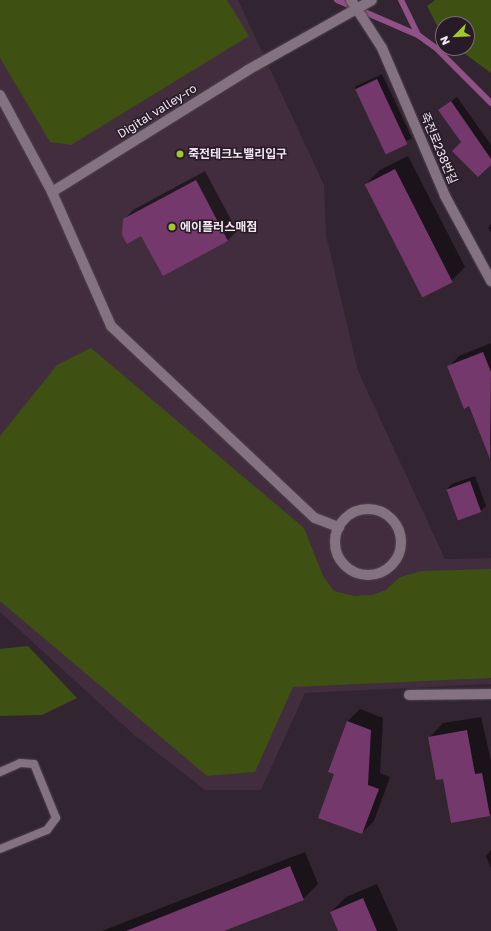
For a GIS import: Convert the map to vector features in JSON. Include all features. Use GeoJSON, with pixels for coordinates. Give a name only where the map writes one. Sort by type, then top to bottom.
{"type":"FeatureCollection","features":[{"type":"Feature","properties":{"kind":"street","name":"죽전로238번길"},"geometry":{"type":"LineString","coordinates":[[351,0],[382,48],[445,196],[491,281]]}},
{"type":"Feature","properties":{"kind":"street","name":"Digital valley-ro"},"geometry":{"type":"LineString","coordinates":[[52,192],[248,70],[357,10],[372,0]]}},
{"type":"Feature","properties":{"kind":"street"},"geometry":{"type":"LineString","coordinates":[[0,95],[52,192],[111,326],[315,518],[338,527]]}},
{"type":"Feature","properties":{"kind":"street"},"geometry":{"type":"LineString","coordinates":[[376,510],[395,522],[400,532],[399,554],[386,570],[366,575],[355,572],[346,567],[338,553],[335,538],[338,527],[354,512],[376,510]]}},
{"type":"Feature","properties":{"kind":"street"},"geometry":{"type":"LineString","coordinates":[[409,695],[491,694]]}},
{"type":"Feature","properties":{"kind":"lane"},"geometry":{"type":"LineString","coordinates":[[0,772],[20,763],[34,764],[56,818],[47,830],[0,849]]}},
{"type":"Feature","properties":{"kind":"shaded area"},"geometry":{"type":"Polygon","coordinates":[[[0,0],[238,0],[324,185],[326,235],[358,371],[445,559],[491,558],[491,684],[305,693],[261,790],[205,790],[133,734],[0,612],[0,0]]]}},
{"type":"Feature","properties":{"kind":"green space"},"geometry":{"type":"Polygon","coordinates":[[[0,0],[227,0],[249,36],[71,145],[50,142],[0,58],[0,0]]]}},
{"type":"Feature","properties":{"kind":"green space"},"geometry":{"type":"Polygon","coordinates":[[[435,0],[491,0],[491,73],[468,56],[475,56],[475,16],[435,16],[435,22],[427,6],[435,0]]]}},
{"type":"Feature","properties":{"kind":"green space"},"geometry":{"type":"Polygon","coordinates":[[[91,348],[304,528],[323,576],[334,591],[354,596],[372,595],[386,590],[400,577],[422,571],[491,569],[491,678],[293,687],[255,772],[207,776],[0,601],[0,436],[57,365],[91,348]]]}},
{"type":"Feature","properties":{"kind":"green space"},"geometry":{"type":"Polygon","coordinates":[[[28,646],[77,698],[42,715],[0,716],[0,649],[28,646]]]}},
{"type":"Feature","properties":{"kind":"building"},"geometry":{"type":"Polygon","coordinates":[[[377,79],[407,144],[386,154],[355,89],[377,79]]]}},
{"type":"Feature","properties":{"kind":"building"},"geometry":{"type":"Polygon","coordinates":[[[451,101],[491,159],[491,165],[478,177],[452,151],[461,142],[438,110],[451,101]]]}},
{"type":"Feature","properties":{"kind":"building"},"geometry":{"type":"Polygon","coordinates":[[[395,169],[453,282],[422,298],[365,184],[395,169]]]}},
{"type":"Feature","properties":{"kind":"building","name":"에이플러스매점"},"geometry":{"type":"Polygon","coordinates":[[[196,180],[228,241],[163,276],[141,236],[127,244],[122,235],[123,219],[196,180]]]}},
{"type":"Feature","properties":{"kind":"building"},"geometry":{"type":"Polygon","coordinates":[[[483,352],[491,372],[490,459],[469,406],[464,409],[447,366],[483,352]]]}},
{"type":"Feature","properties":{"kind":"building"},"geometry":{"type":"Polygon","coordinates":[[[470,481],[481,512],[458,521],[447,490],[470,481]]]}},
{"type":"Feature","properties":{"kind":"building"},"geometry":{"type":"Polygon","coordinates":[[[347,721],[371,730],[368,785],[379,789],[362,834],[318,818],[334,774],[328,772],[347,721]]]}},
{"type":"Feature","properties":{"kind":"building"},"geometry":{"type":"Polygon","coordinates":[[[467,730],[475,774],[482,773],[490,816],[451,823],[443,779],[436,780],[428,737],[467,730]]]}},
{"type":"Feature","properties":{"kind":"building"},"geometry":{"type":"Polygon","coordinates":[[[290,866],[304,900],[224,931],[126,931],[290,866]]]}},
{"type":"Feature","properties":{"kind":"building"},"geometry":{"type":"Polygon","coordinates":[[[363,898],[377,931],[338,931],[330,912],[363,898]]]}},
{"type":"Feature","properties":{"kind":"waterway"},"geometry":{"type":"LineString","coordinates":[[337,0],[418,35],[436,48],[491,103]]}},
{"type":"Feature","properties":{"kind":"waterway"},"geometry":{"type":"LineString","coordinates":[[401,0],[418,35]]}},
{"type":"Feature","properties":{"kind":"place","name":"죽전테크노밸리입구"},"geometry":{"type":"Point","coordinates":[180,154]}},
{"type":"Feature","properties":{"kind":"place","name":"에이플러스매점"},"geometry":{"type":"Point","coordinates":[172,227]}}]}
